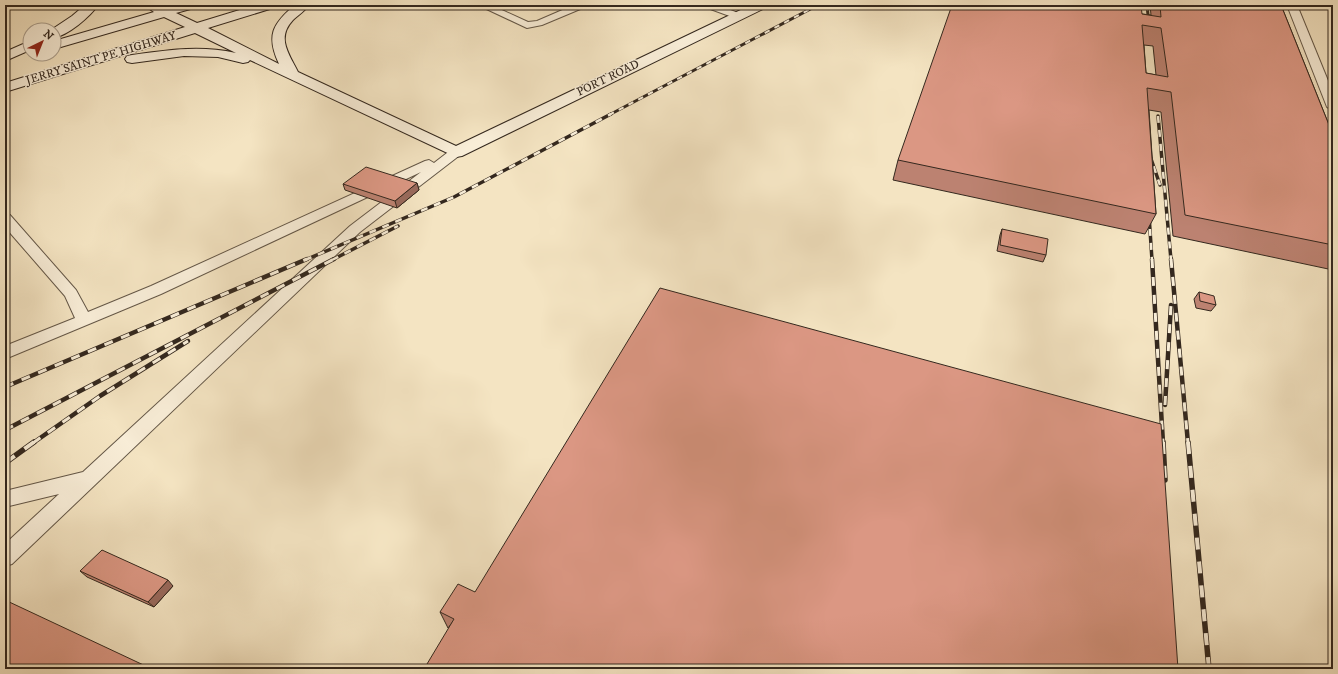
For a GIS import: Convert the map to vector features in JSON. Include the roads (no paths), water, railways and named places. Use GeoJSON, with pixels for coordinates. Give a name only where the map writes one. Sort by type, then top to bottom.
{"type":"FeatureCollection","features":[{"type":"Feature","properties":{"kind":"main road"},"geometry":{"type":"LineString","coordinates":[[62,29],[77,19],[92,5]]}},
{"type":"Feature","properties":{"kind":"main road"},"geometry":{"type":"LineString","coordinates":[[150,5],[272,66],[456,152]]}},
{"type":"Feature","properties":{"kind":"main road","name":"JERRY SAINT PE HIGHWAY"},"geometry":{"type":"LineString","coordinates":[[62,43],[190,5]]}},
{"type":"Feature","properties":{"kind":"main road","name":"JERRY SAINT PE HIGHWAY"},"geometry":{"type":"LineString","coordinates":[[5,88],[269,5]]}},
{"type":"Feature","properties":{"kind":"main road"},"geometry":{"type":"LineString","coordinates":[[292,75],[277,41],[278,29],[286,19],[303,5]]}},
{"type":"Feature","properties":{"kind":"main road","name":"PORT ROAD"},"geometry":{"type":"LineString","coordinates":[[456,152],[761,5]]}},
{"type":"Feature","properties":{"kind":"main road"},"geometry":{"type":"LineString","coordinates":[[5,58],[22,49]]}},
{"type":"Feature","properties":{"kind":"main road"},"geometry":{"type":"LineString","coordinates":[[45,75],[143,57],[184,52],[218,53],[272,66]]}},
{"type":"Feature","properties":{"kind":"main road","name":"JERRY SAINT PE HIGHWAY"},"geometry":{"type":"LineString","coordinates":[[5,58],[22,54]]}},
{"type":"Feature","properties":{"kind":"lane"},"geometry":{"type":"LineString","coordinates":[[483,5],[527,24],[539,23],[582,5]]}},
{"type":"Feature","properties":{"kind":"lane"},"geometry":{"type":"LineString","coordinates":[[708,5],[738,16]]}},
{"type":"Feature","properties":{"kind":"lane"},"geometry":{"type":"LineString","coordinates":[[1292,5],[1333,107]]}},
{"type":"Feature","properties":{"kind":"lane"},"geometry":{"type":"LineString","coordinates":[[5,353],[156,290],[456,152]]}},
{"type":"Feature","properties":{"kind":"lane"},"geometry":{"type":"LineString","coordinates":[[5,557],[355,229],[456,152]]}},
{"type":"Feature","properties":{"kind":"lane"},"geometry":{"type":"LineString","coordinates":[[5,218],[71,294],[84,320]]}},
{"type":"Feature","properties":{"kind":"lane"},"geometry":{"type":"LineString","coordinates":[[5,499],[88,479]]}},
{"type":"Feature","properties":{"kind":"railway"},"geometry":{"type":"LineString","coordinates":[[609,115],[818,5]]}},
{"type":"Feature","properties":{"kind":"railway"},"geometry":{"type":"LineString","coordinates":[[1147,5],[1149,25]]}},
{"type":"Feature","properties":{"kind":"railway"},"geometry":{"type":"LineString","coordinates":[[305,260],[454,197],[611,114]]}},
{"type":"Feature","properties":{"kind":"railway"},"geometry":{"type":"LineString","coordinates":[[1158,116],[1171,260]]}},
{"type":"Feature","properties":{"kind":"railway"},"geometry":{"type":"LineString","coordinates":[[1149,153],[1160,185]]}},
{"type":"Feature","properties":{"kind":"railway"},"geometry":{"type":"LineString","coordinates":[[1149,215],[1152,260]]}},
{"type":"Feature","properties":{"kind":"railway"},"geometry":{"type":"LineString","coordinates":[[332,260],[398,226]]}},
{"type":"Feature","properties":{"kind":"railway"},"geometry":{"type":"LineString","coordinates":[[5,387],[307,259]]}},
{"type":"Feature","properties":{"kind":"railway"},"geometry":{"type":"LineString","coordinates":[[5,430],[334,259]]}},
{"type":"Feature","properties":{"kind":"railway"},"geometry":{"type":"LineString","coordinates":[[1152,259],[1163,443]]}},
{"type":"Feature","properties":{"kind":"railway"},"geometry":{"type":"LineString","coordinates":[[1171,259],[1188,443]]}},
{"type":"Feature","properties":{"kind":"railway"},"geometry":{"type":"LineString","coordinates":[[1165,405],[1171,305]]}},
{"type":"Feature","properties":{"kind":"railway"},"geometry":{"type":"LineString","coordinates":[[33,443],[100,396],[188,341]]}},
{"type":"Feature","properties":{"kind":"railway"},"geometry":{"type":"LineString","coordinates":[[5,463],[34,442]]}},
{"type":"Feature","properties":{"kind":"railway"},"geometry":{"type":"LineString","coordinates":[[1163,442],[1165,480]]}},
{"type":"Feature","properties":{"kind":"railway"},"geometry":{"type":"LineString","coordinates":[[1188,442],[1209,669]]}}]}
